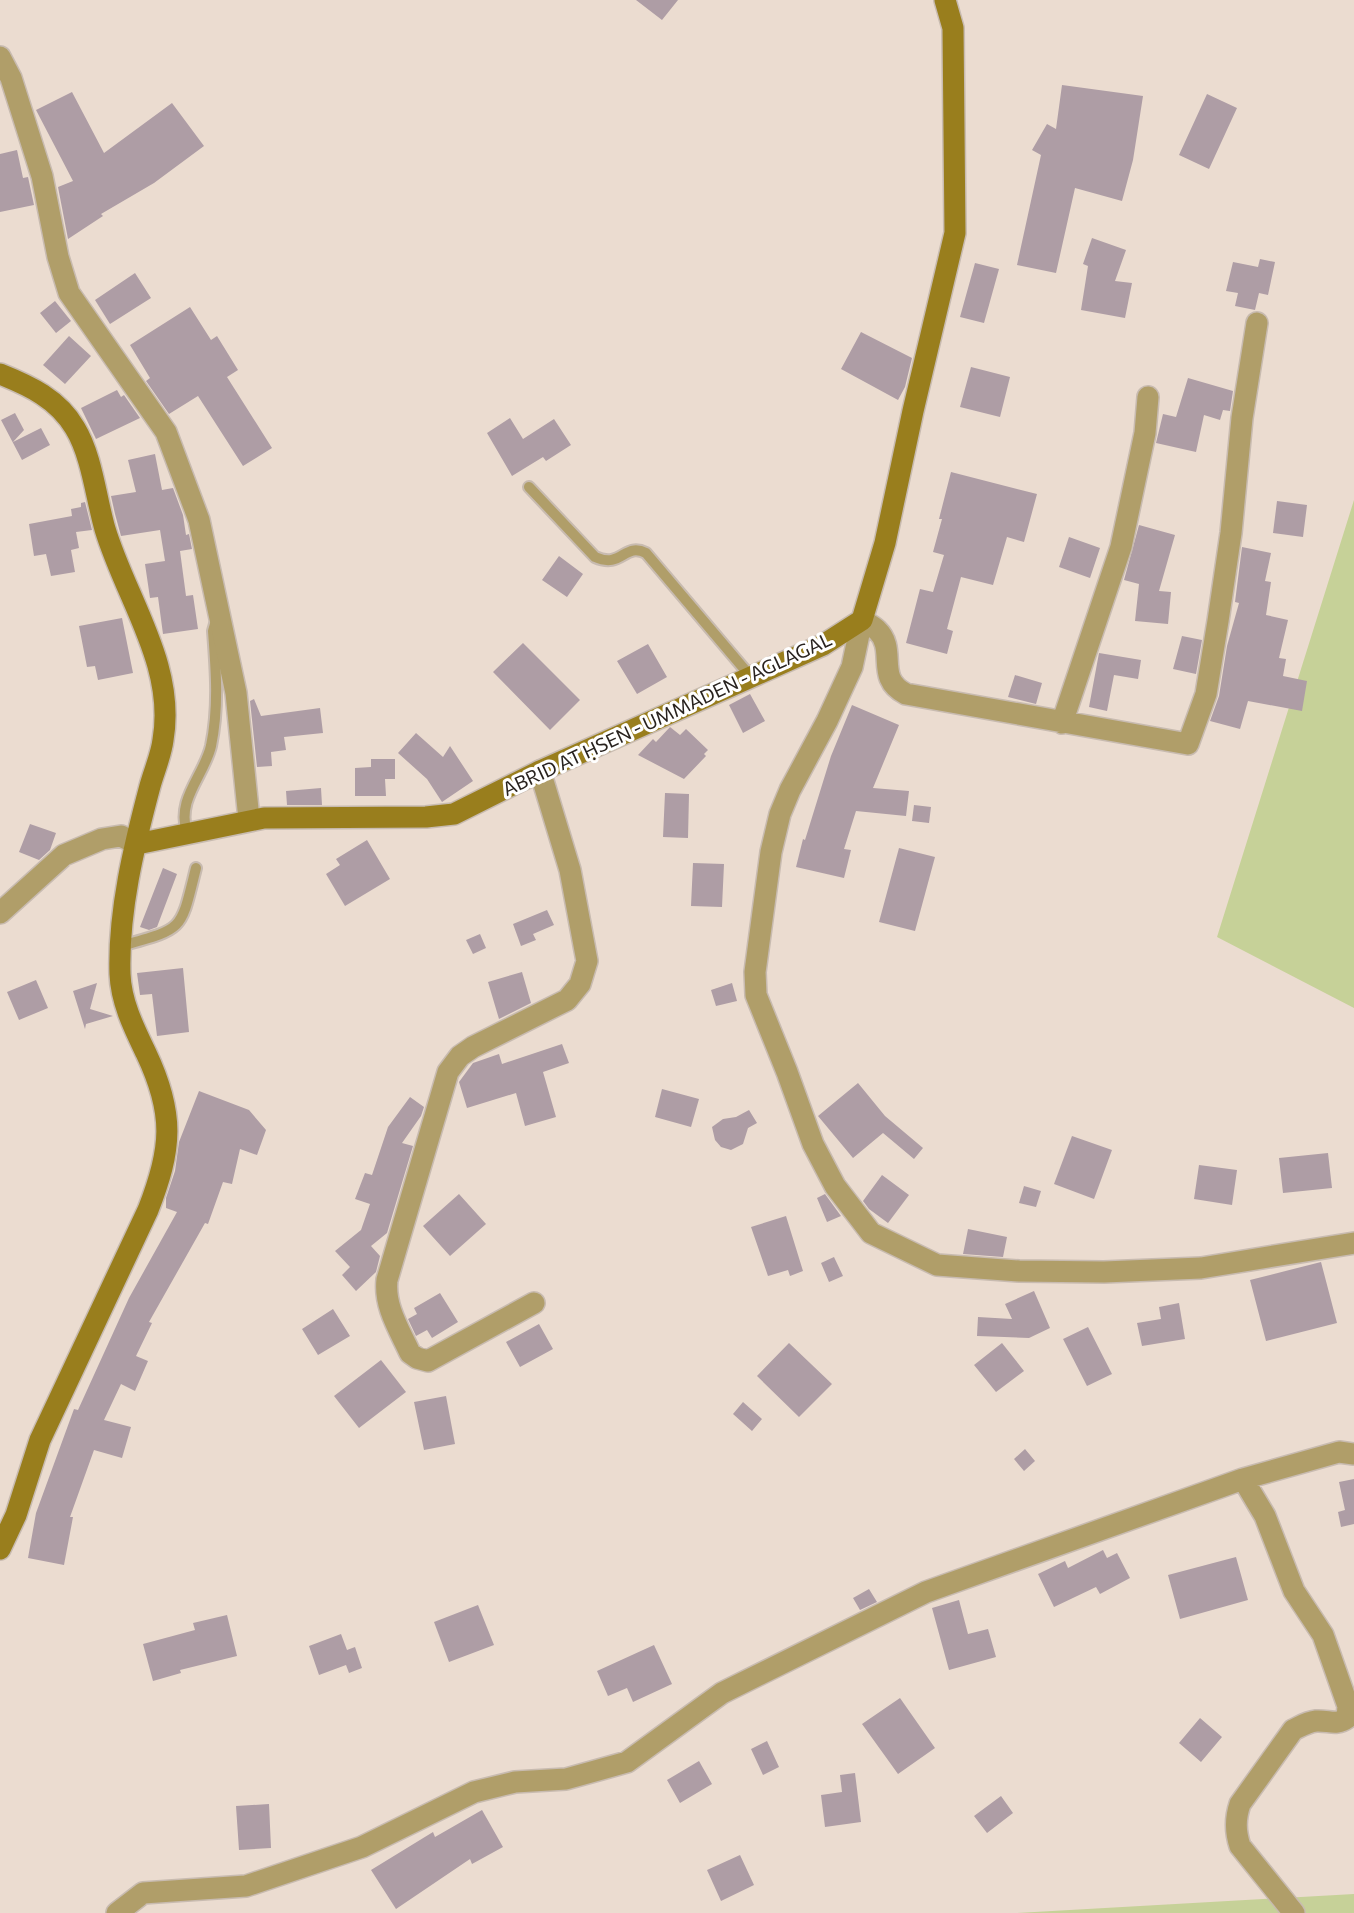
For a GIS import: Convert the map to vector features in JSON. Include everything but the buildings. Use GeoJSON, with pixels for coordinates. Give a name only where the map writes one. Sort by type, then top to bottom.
{"type":"FeatureCollection","features":[{"type":"Feature","properties":{"kind":"street"},"geometry":{"type":"LineString","coordinates":[[945,0],[953,28],[955,233],[885,543],[862,620],[852,667],[780,814],[771,852],[755,984],[756,995],[813,1144],[835,1186],[871,1233],[937,1265],[1019,1271],[1104,1272],[1201,1268],[1354,1243]]}},
{"type":"Feature","properties":{"kind":"street"},"geometry":{"type":"LineString","coordinates":[[0,57],[11,78],[42,176],[58,257],[69,293],[166,432],[199,520],[236,693],[249,819]]}},
{"type":"Feature","properties":{"kind":"street"},"geometry":{"type":"LineString","coordinates":[[862,620],[878,631],[886,646],[887,670],[894,688],[906,694],[1188,744],[1206,694],[1231,534],[1242,418],[1257,323]]}},
{"type":"Feature","properties":{"kind":"street"},"geometry":{"type":"LineString","coordinates":[[0,374],[45,394],[75,428],[84,449],[106,531],[157,662],[164,687],[163,740],[125,905],[120,975],[125,1003],[165,1103],[167,1126],[162,1175],[40,1440],[16,1515],[0,1549]]}},
{"type":"Feature","properties":{"kind":"street"},"geometry":{"type":"LineString","coordinates":[[1062,723],[1121,547],[1145,433],[1148,397]]}},
{"type":"Feature","properties":{"kind":"street","name":"ABRID AT ḤSEN - UMMADEN - AGLAGAL"},"geometry":{"type":"LineString","coordinates":[[137,844],[249,819],[426,817],[454,814],[540,771],[823,645],[862,620]]}},
{"type":"Feature","properties":{"kind":"street"},"geometry":{"type":"LineString","coordinates":[[534,1303],[428,1362],[410,1353],[388,1306],[385,1293],[390,1267],[447,1072],[460,1056],[473,1047],[567,1000],[580,985],[587,961],[570,870],[540,771]]}},
{"type":"Feature","properties":{"kind":"street"},"geometry":{"type":"LineString","coordinates":[[0,913],[64,855],[102,839],[121,836],[137,844]]}},
{"type":"Feature","properties":{"kind":"street"},"geometry":{"type":"LineString","coordinates":[[117,1913],[143,1893],[246,1886],[336,1856],[362,1847],[474,1792],[515,1782],[566,1779],[627,1762],[722,1693],[926,1592],[1243,1479],[1339,1452],[1354,1454]]}},
{"type":"Feature","properties":{"kind":"street"},"geometry":{"type":"LineString","coordinates":[[1243,1479],[1265,1516],[1294,1591],[1323,1635],[1348,1706],[1346,1718],[1342,1721],[1317,1721],[1293,1730],[1240,1804],[1236,1816],[1236,1833],[1240,1846],[1294,1913]]}},
{"type":"Feature","properties":{"kind":"lane"},"geometry":{"type":"LineString","coordinates":[[529,487],[595,557],[615,561],[631,550],[646,553],[751,677]]}},
{"type":"Feature","properties":{"kind":"lane"},"geometry":{"type":"LineString","coordinates":[[187,833],[184,826],[188,794],[206,761],[215,719],[217,687],[213,631],[218,615]]}},
{"type":"Feature","properties":{"kind":"lane"},"geometry":{"type":"LineString","coordinates":[[121,946],[162,935],[184,918],[197,868]]}},
{"type":"Feature","properties":{"kind":"green space"},"geometry":{"type":"Polygon","coordinates":[[[1354,500],[1354,1008],[1217,937],[1354,500]]]}},
{"type":"Feature","properties":{"kind":"green space"},"geometry":{"type":"Polygon","coordinates":[[[1354,1894],[1354,1913],[1017,1913],[1354,1894]]]}}]}
